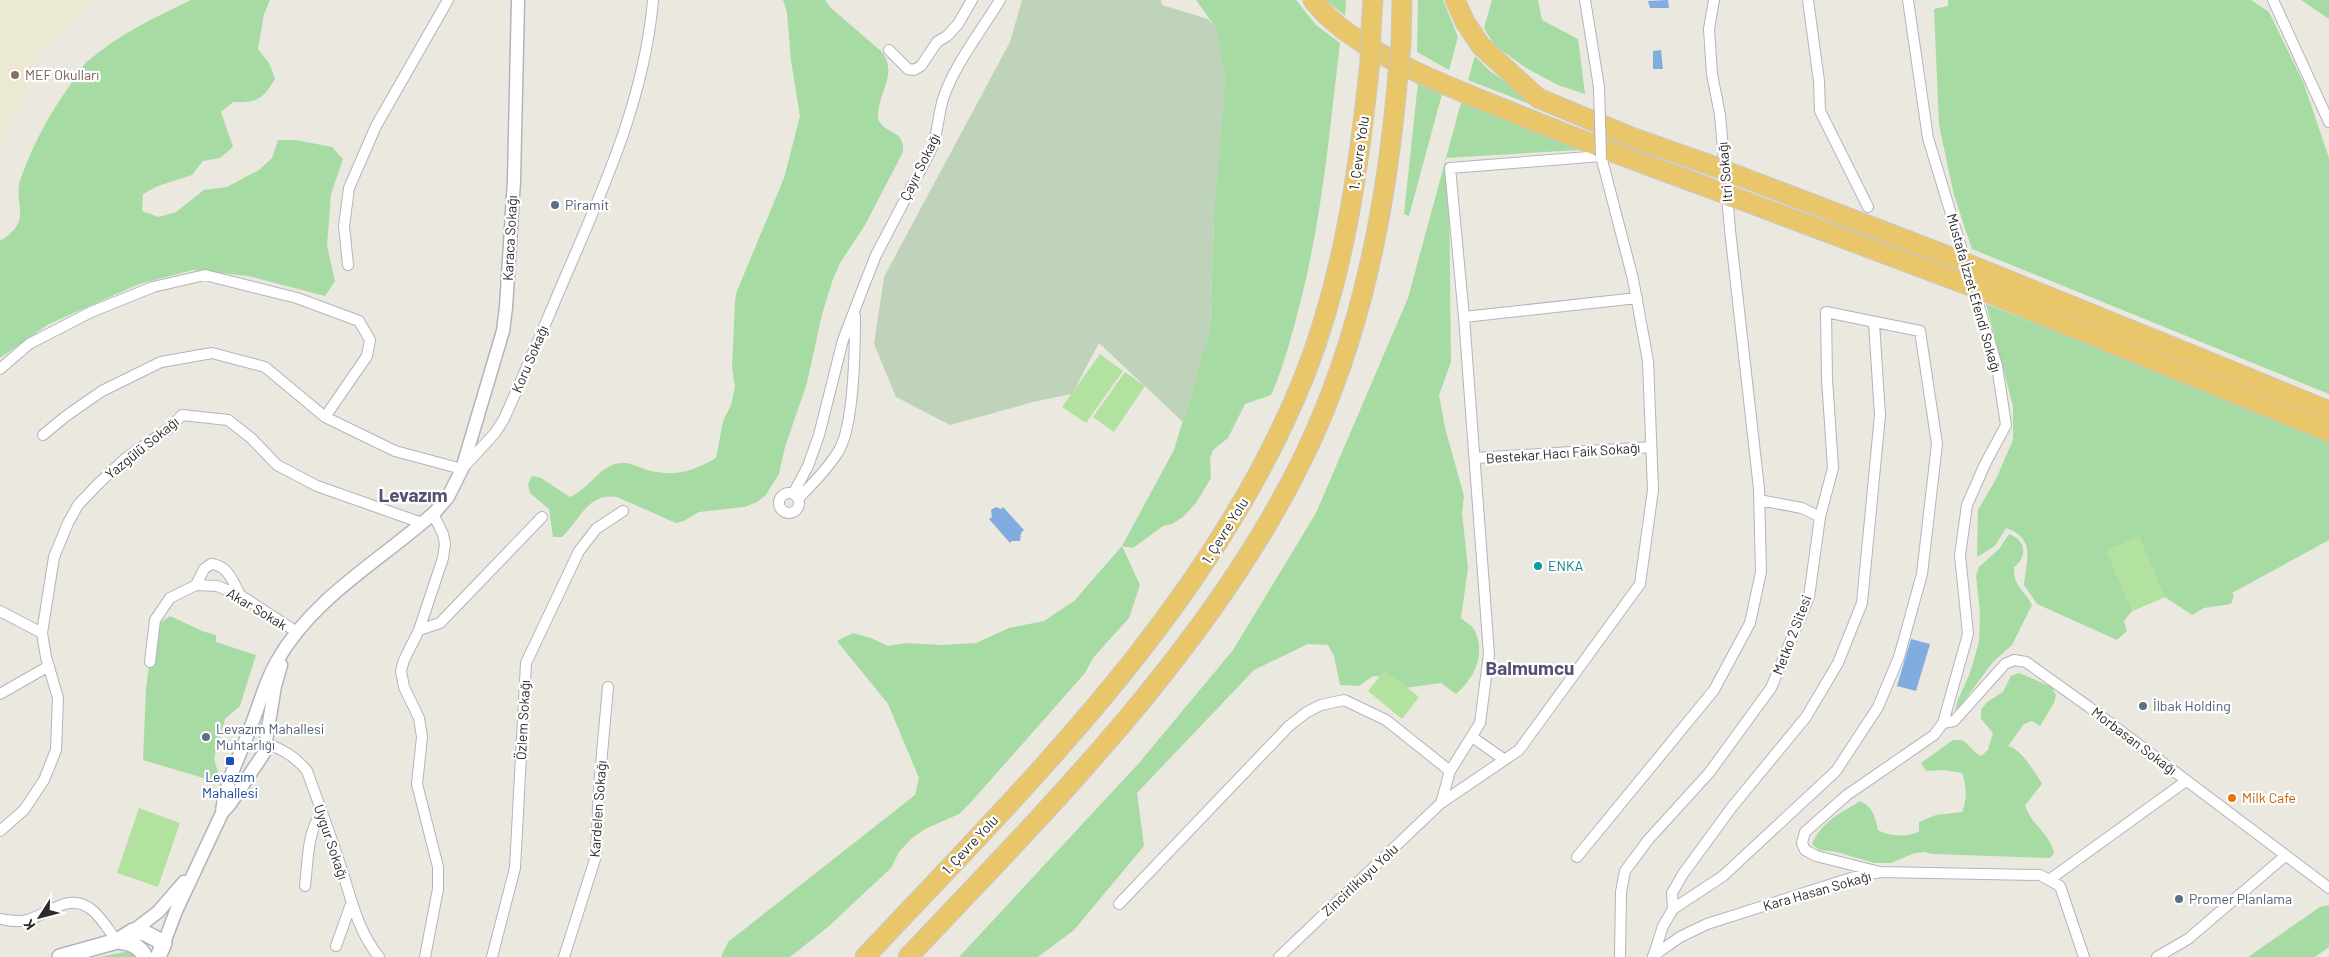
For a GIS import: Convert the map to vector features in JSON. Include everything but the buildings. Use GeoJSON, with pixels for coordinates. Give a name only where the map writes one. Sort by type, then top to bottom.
{"type":"FeatureCollection","features":[{"type":"Feature","properties":{"kind":"highway"},"geometry":{"type":"LineString","coordinates":[[1313,0],[1341,28],[1361,42],[1416,70],[1580,140],[1963,283],[2329,432]]}},
{"type":"Feature","properties":{"kind":"highway","name":"1. Çevre Yolu"},"geometry":{"type":"LineString","coordinates":[[865,957],[1013,799],[1110,687],[1188,588],[1251,490],[1305,375],[1331,293],[1354,190],[1370,61],[1373,0]]}},
{"type":"Feature","properties":{"kind":"highway"},"geometry":{"type":"LineString","coordinates":[[908,957],[1058,797],[1156,682],[1193,635],[1263,530],[1304,457],[1358,312],[1373,257],[1393,138],[1401,44],[1402,0]]}},
{"type":"Feature","properties":{"kind":"highway"},"geometry":{"type":"LineString","coordinates":[[1455,0],[1464,22],[1481,46],[1538,98],[1631,137],[1942,253],[2329,411]]}},
{"type":"Feature","properties":{"kind":"main road"},"geometry":{"type":"LineString","coordinates":[[60,957],[117,941],[132,931],[146,932],[164,943],[158,957]]}},
{"type":"Feature","properties":{"kind":"main road"},"geometry":{"type":"LineString","coordinates":[[117,941],[133,944],[145,957]]}},
{"type":"Feature","properties":{"kind":"street"},"geometry":{"type":"LineString","coordinates":[[348,265],[344,226],[349,188],[376,126],[448,0]]}},
{"type":"Feature","properties":{"kind":"street","name":"Karaca Sokağı"},"geometry":{"type":"LineString","coordinates":[[462,469],[502,331],[506,307],[514,180],[518,0]]}},
{"type":"Feature","properties":{"kind":"street","name":"Koru Sokağı"},"geometry":{"type":"LineString","coordinates":[[222,813],[222,800],[268,678],[296,632],[332,596],[433,514],[448,497],[462,469],[504,419],[594,210],[636,95],[652,19],[653,0]]}},
{"type":"Feature","properties":{"kind":"street"},"geometry":{"type":"LineString","coordinates":[[889,50],[908,69],[914,70],[921,66],[936,42],[948,36],[958,24],[972,0]]}},
{"type":"Feature","properties":{"kind":"street","name":"Çayır Sokağı"},"geometry":{"type":"LineString","coordinates":[[855,310],[855,354],[846,428],[839,451],[823,472],[795,496],[819,435],[843,340],[876,254],[932,148],[938,132],[944,99],[953,78],[1000,0]]}},
{"type":"Feature","properties":{"kind":"street","name":"Zincirlikuyu Yolu"},"geometry":{"type":"LineString","coordinates":[[1279,957],[1441,803],[1519,750],[1640,584],[1653,490],[1648,360],[1637,298],[1601,156],[1599,87],[1585,0]]}},
{"type":"Feature","properties":{"kind":"street","name":"Itri Sokağı"},"geometry":{"type":"LineString","coordinates":[[1577,857],[1714,690],[1750,623],[1761,572],[1759,500],[1730,230],[1720,115],[1712,74],[1709,28],[1714,0]]}},
{"type":"Feature","properties":{"kind":"street"},"geometry":{"type":"LineString","coordinates":[[1808,0],[1819,81],[1820,111],[1868,207]]}},
{"type":"Feature","properties":{"kind":"street","name":"Mustafa İzzet Efendi Sokağı"},"geometry":{"type":"LineString","coordinates":[[1880,872],[1816,856],[1805,850],[1802,843],[1805,832],[1847,795],[1934,736],[1943,722],[1968,634],[1960,555],[1967,505],[1985,464],[2006,425],[1997,366],[1928,138],[1908,0]]}},
{"type":"Feature","properties":{"kind":"street"},"geometry":{"type":"LineString","coordinates":[[2273,0],[2329,122]]}},
{"type":"Feature","properties":{"kind":"street"},"geometry":{"type":"LineString","coordinates":[[1441,803],[1450,772],[1480,723],[1490,654],[1476,458],[1450,168],[1601,156]]}},
{"type":"Feature","properties":{"kind":"street"},"geometry":{"type":"LineString","coordinates":[[0,369],[29,344],[91,312],[153,287],[205,275],[297,298],[358,321],[370,340],[368,356],[325,417]]}},
{"type":"Feature","properties":{"kind":"street"},"geometry":{"type":"LineString","coordinates":[[1464,317],[1637,298]]}},
{"type":"Feature","properties":{"kind":"street","name":"Metko 2 Sitesi"},"geometry":{"type":"LineString","coordinates":[[1620,957],[1621,892],[1625,871],[1648,840],[1710,773],[1770,688],[1809,597],[1820,517],[1833,468],[1827,379],[1826,312],[1920,331],[1937,444],[1922,574],[1899,657],[1878,707],[1836,771],[1723,876],[1673,909],[1663,926],[1653,956]]}},
{"type":"Feature","properties":{"kind":"street","name":"Metko 2 Sitesi"},"geometry":{"type":"LineString","coordinates":[[1673,909],[1672,893],[1683,874],[1732,807],[1806,717],[1838,663],[1862,603],[1880,414],[1874,323]]}},
{"type":"Feature","properties":{"kind":"street"},"geometry":{"type":"LineString","coordinates":[[43,435],[102,391],[161,362],[212,353],[265,367],[325,417],[395,451],[462,469]]}},
{"type":"Feature","properties":{"kind":"street","name":"Yazgülü Sokağı"},"geometry":{"type":"LineString","coordinates":[[0,831],[24,810],[44,780],[56,750],[58,698],[48,666],[42,633],[54,557],[78,505],[126,458],[171,427],[182,416],[228,420],[251,438],[277,465],[317,486],[422,523]]}},
{"type":"Feature","properties":{"kind":"street","name":"Bestekar Hacı Faik Sokağı"},"geometry":{"type":"LineString","coordinates":[[1476,458],[1651,447]]}},
{"type":"Feature","properties":{"kind":"street"},"geometry":{"type":"LineString","coordinates":[[1759,500],[1802,508],[1820,517]]}},
{"type":"Feature","properties":{"kind":"street","name":"Özlem Sokağı"},"geometry":{"type":"LineString","coordinates":[[492,957],[515,868],[526,663],[580,551],[596,529],[623,511]]}},
{"type":"Feature","properties":{"kind":"street"},"geometry":{"type":"LineString","coordinates":[[425,957],[438,890],[438,867],[417,784],[422,737],[420,718],[404,687],[401,671],[404,660],[419,630],[444,551],[443,534],[433,514]]}},
{"type":"Feature","properties":{"kind":"street"},"geometry":{"type":"LineString","coordinates":[[419,630],[440,623],[542,517]]}},
{"type":"Feature","properties":{"kind":"street"},"geometry":{"type":"LineString","coordinates":[[150,662],[155,620],[170,598],[196,585],[204,569],[211,564],[218,564],[231,577],[240,595]]}},
{"type":"Feature","properties":{"kind":"street","name":"Akar Sokak"},"geometry":{"type":"LineString","coordinates":[[196,585],[217,586],[240,595],[296,632]]}},
{"type":"Feature","properties":{"kind":"street"},"geometry":{"type":"LineString","coordinates":[[0,611],[42,633]]}},
{"type":"Feature","properties":{"kind":"street","name":"Koru Sokağı"},"geometry":{"type":"LineString","coordinates":[[164,943],[195,868],[222,813],[264,753],[275,686],[286,646]]}},
{"type":"Feature","properties":{"kind":"street","name":"Morbasan Sokağı"},"geometry":{"type":"LineString","coordinates":[[1943,722],[1954,721],[2005,664],[2014,660],[2026,662],[2329,888]]}},
{"type":"Feature","properties":{"kind":"street"},"geometry":{"type":"LineString","coordinates":[[0,694],[48,666]]}},
{"type":"Feature","properties":{"kind":"street","name":"Kardelen Sokağı"},"geometry":{"type":"LineString","coordinates":[[564,957],[596,856],[598,787],[608,687]]}},
{"type":"Feature","properties":{"kind":"street"},"geometry":{"type":"LineString","coordinates":[[1119,904],[1289,726],[1307,712],[1321,705],[1344,700],[1386,720],[1450,772]]}},
{"type":"Feature","properties":{"kind":"street"},"geometry":{"type":"LineString","coordinates":[[249,732],[266,741]]}},
{"type":"Feature","properties":{"kind":"street"},"geometry":{"type":"LineString","coordinates":[[1472,737],[1505,760]]}},
{"type":"Feature","properties":{"kind":"street","name":"Uygur Sokağı"},"geometry":{"type":"LineString","coordinates":[[266,741],[298,760],[307,771],[345,881],[351,904],[362,930],[379,957]]}},
{"type":"Feature","properties":{"kind":"street"},"geometry":{"type":"LineString","coordinates":[[241,752],[258,762]]}},
{"type":"Feature","properties":{"kind":"street"},"geometry":{"type":"LineString","coordinates":[[2084,957],[2060,886],[2049,880],[2186,780]]}},
{"type":"Feature","properties":{"kind":"street"},"geometry":{"type":"LineString","coordinates":[[305,886],[310,838],[314,823],[321,813]]}},
{"type":"Feature","properties":{"kind":"street"},"geometry":{"type":"LineString","coordinates":[[2158,957],[2188,939],[2285,856]]}},
{"type":"Feature","properties":{"kind":"street","name":"Koru Sokağı"},"geometry":{"type":"LineString","coordinates":[[132,931],[158,912],[195,868]]}},
{"type":"Feature","properties":{"kind":"street","name":"Kara Hasan Sokağı"},"geometry":{"type":"LineString","coordinates":[[1653,956],[1680,937],[1707,924],[1852,878],[1880,872],[2040,875],[2049,880]]}},
{"type":"Feature","properties":{"kind":"street"},"geometry":{"type":"LineString","coordinates":[[0,919],[19,922],[30,920],[53,907],[70,902],[82,904],[93,910],[117,941]]}},
{"type":"Feature","properties":{"kind":"street"},"geometry":{"type":"LineString","coordinates":[[336,946],[351,904]]}},
{"type":"Feature","properties":{"kind":"shaded area","name":"MEF Okulları"},"geometry":{"type":"Polygon","coordinates":[[[0,0],[96,0],[38,53],[23,97],[0,144],[0,0]]]}},
{"type":"Feature","properties":{"kind":"green space"},"geometry":{"type":"Polygon","coordinates":[[[191,0],[270,0],[264,14],[258,49],[269,63],[275,79],[263,95],[248,102],[233,102],[221,112],[233,147],[220,158],[203,161],[192,175],[158,186],[143,194],[142,211],[159,217],[176,212],[204,190],[227,187],[259,170],[272,158],[278,140],[296,140],[332,147],[343,159],[331,194],[327,246],[335,281],[325,296],[248,276],[193,270],[139,284],[49,324],[0,358],[0,241],[11,233],[20,218],[19,185],[32,150],[44,126],[87,62],[125,34],[191,0]]]}},
{"type":"Feature","properties":{"kind":"green space"},"geometry":{"type":"Polygon","coordinates":[[[783,0],[825,0],[831,8],[882,52],[887,60],[888,77],[880,102],[878,120],[884,127],[899,136],[903,144],[903,152],[865,225],[840,263],[833,279],[822,314],[807,383],[785,447],[779,474],[765,496],[757,502],[744,507],[699,512],[684,521],[676,523],[617,497],[599,499],[585,509],[562,537],[553,537],[549,509],[530,493],[528,484],[532,476],[541,478],[570,497],[583,489],[606,468],[620,463],[627,463],[657,472],[675,473],[691,470],[716,458],[723,421],[731,405],[735,387],[732,368],[737,291],[784,178],[800,116],[791,61],[787,13],[783,0]]]}},
{"type":"Feature","properties":{"kind":"green space"},"geometry":{"type":"Polygon","coordinates":[[[1022,0],[1161,0],[1162,5],[1208,19],[1216,28],[1226,78],[1214,218],[1210,329],[1184,423],[1099,343],[1072,394],[1037,401],[950,425],[896,397],[874,344],[884,277],[1010,42],[1022,0]]]}},
{"type":"Feature","properties":{"kind":"green space"},"geometry":{"type":"Polygon","coordinates":[[[1196,0],[1296,0],[1316,25],[1340,43],[1328,147],[1312,251],[1305,285],[1279,377],[1271,395],[1245,404],[1228,438],[1213,450],[1210,459],[1211,478],[1196,503],[1183,517],[1172,524],[1163,526],[1133,548],[1122,546],[1174,450],[1210,329],[1214,218],[1216,28],[1196,0]]]}},
{"type":"Feature","properties":{"kind":"green space"},"geometry":{"type":"Polygon","coordinates":[[[1327,0],[1346,0],[1345,16],[1328,2],[1327,0]]]}},
{"type":"Feature","properties":{"kind":"green space"},"geometry":{"type":"Polygon","coordinates":[[[1418,0],[1443,0],[1458,37],[1449,70],[1417,52],[1418,0]]]}},
{"type":"Feature","properties":{"kind":"green space"},"geometry":{"type":"Polygon","coordinates":[[[1492,0],[1538,0],[1542,20],[1578,39],[1585,94],[1558,85],[1526,68],[1494,45],[1484,28],[1492,0]]]}},
{"type":"Feature","properties":{"kind":"green space"},"geometry":{"type":"Polygon","coordinates":[[[1948,0],[2251,0],[2269,12],[2304,84],[2329,158],[2329,394],[1972,249],[1954,195],[1939,125],[1934,9],[1948,6],[1948,0]]]}},
{"type":"Feature","properties":{"kind":"green space"},"geometry":{"type":"Polygon","coordinates":[[[2301,0],[2329,0],[2329,19],[2301,0]]]}},
{"type":"Feature","properties":{"kind":"green space"},"geometry":{"type":"Polygon","coordinates":[[[1475,56],[1490,71],[1529,99],[1527,103],[1468,80],[1475,56]]]}},
{"type":"Feature","properties":{"kind":"green space"},"geometry":{"type":"Polygon","coordinates":[[[1418,82],[1442,94],[1409,216],[1404,214],[1418,82]]]}},
{"type":"Feature","properties":{"kind":"green space"},"geometry":{"type":"Polygon","coordinates":[[[1462,99],[1579,150],[1446,158],[1462,99]]]}},
{"type":"Feature","properties":{"kind":"green space"},"geometry":{"type":"Polygon","coordinates":[[[1445,161],[1449,193],[1451,362],[1439,395],[1445,428],[1464,496],[1462,513],[1468,568],[1461,618],[1474,629],[1478,640],[1479,658],[1473,674],[1456,694],[1441,683],[1405,688],[1391,677],[1373,676],[1359,686],[1340,685],[1334,656],[1328,645],[1308,644],[1254,670],[1137,793],[1144,846],[1074,930],[1038,957],[959,957],[1139,763],[1233,650],[1316,513],[1408,298],[1445,161]]]}},
{"type":"Feature","properties":{"kind":"green space"},"geometry":{"type":"Polygon","coordinates":[[[1986,304],[2329,439],[2329,540],[2232,593],[2234,596],[2231,604],[2204,608],[2192,615],[2165,597],[2132,611],[2124,621],[2127,631],[2117,640],[2037,604],[2024,585],[2027,559],[2026,544],[2016,533],[2006,528],[1995,546],[1977,557],[1978,510],[1996,479],[2013,440],[2013,406],[1986,304]]]}},
{"type":"Feature","properties":{"kind":"green space"},"geometry":{"type":"Polygon","coordinates":[[[1100,354],[1123,371],[1086,423],[1062,407],[1100,354]]]}},
{"type":"Feature","properties":{"kind":"green space"},"geometry":{"type":"Polygon","coordinates":[[[1125,372],[1145,386],[1114,432],[1093,417],[1125,372]]]}},
{"type":"Feature","properties":{"kind":"green space"},"geometry":{"type":"Polygon","coordinates":[[[2009,534],[2022,544],[2022,558],[2014,567],[2014,573],[2017,583],[2032,605],[2012,645],[1993,662],[1955,713],[1957,702],[1970,673],[1979,642],[1980,613],[1976,576],[1979,567],[1999,549],[2009,534]]]}},
{"type":"Feature","properties":{"kind":"green space"},"geometry":{"type":"Polygon","coordinates":[[[2139,536],[2165,597],[2132,611],[2106,551],[2139,536]]]}},
{"type":"Feature","properties":{"kind":"green space"},"geometry":{"type":"Polygon","coordinates":[[[1122,546],[1140,585],[1129,618],[1093,658],[1085,673],[972,801],[959,814],[925,829],[912,838],[899,852],[891,868],[829,926],[790,957],[721,957],[728,942],[915,795],[919,778],[888,704],[837,641],[853,633],[871,638],[888,646],[906,643],[941,645],[976,643],[1009,628],[1044,621],[1074,601],[1122,546]]]}},
{"type":"Feature","properties":{"kind":"green space"},"geometry":{"type":"Polygon","coordinates":[[[170,616],[202,631],[216,635],[216,642],[256,655],[240,706],[225,719],[214,758],[219,776],[217,782],[143,760],[146,689],[150,657],[157,625],[170,616]]]}},
{"type":"Feature","properties":{"kind":"green space"},"geometry":{"type":"Polygon","coordinates":[[[1385,670],[1419,697],[1402,719],[1368,691],[1385,670]]]}},
{"type":"Feature","properties":{"kind":"green space"},"geometry":{"type":"Polygon","coordinates":[[[2019,673],[2052,687],[2056,695],[2054,703],[2040,726],[2032,721],[2024,724],[2008,746],[2018,751],[2042,784],[2025,805],[2031,818],[2052,846],[2054,853],[2050,858],[1932,854],[1924,852],[1915,853],[1891,863],[1874,863],[1837,852],[1819,850],[1812,844],[1826,824],[1860,801],[1873,812],[1878,830],[1893,835],[1910,835],[1915,833],[1919,831],[1919,822],[1936,815],[1962,812],[1966,793],[1962,773],[1944,770],[1926,771],[1921,763],[1953,740],[1962,740],[1981,756],[1988,750],[1993,733],[1981,719],[1981,710],[1987,702],[2003,692],[2011,676],[2019,673]]]}},
{"type":"Feature","properties":{"kind":"green space"},"geometry":{"type":"Polygon","coordinates":[[[139,808],[180,823],[158,887],[117,873],[139,808]]]}},
{"type":"Feature","properties":{"kind":"green space"},"geometry":{"type":"Polygon","coordinates":[[[2329,905],[2329,947],[2315,957],[2248,957],[2320,907],[2329,905]]]}},
{"type":"Feature","properties":{"kind":"green space"},"geometry":{"type":"Polygon","coordinates":[[[132,952],[136,957],[100,957],[132,952]]]}},
{"type":"Feature","properties":{"kind":"water"},"geometry":{"type":"Polygon","coordinates":[[[1668,0],[1669,8],[1650,8],[1648,1],[1668,0]]]}},
{"type":"Feature","properties":{"kind":"water"},"geometry":{"type":"Polygon","coordinates":[[[1661,50],[1663,69],[1653,69],[1653,51],[1661,50]]]}},
{"type":"Feature","properties":{"kind":"water"},"geometry":{"type":"Polygon","coordinates":[[[996,507],[1001,509],[1003,507],[1024,530],[1021,533],[1020,541],[1012,541],[1010,543],[989,519],[992,517],[991,510],[996,507]]]}},
{"type":"Feature","properties":{"kind":"water"},"geometry":{"type":"Polygon","coordinates":[[[1911,639],[1930,644],[1916,691],[1897,686],[1911,639]]]}},
{"type":"Feature","properties":{"kind":"place","name":"MEF Okulları"},"geometry":{"type":"Point","coordinates":[15,75]}},
{"type":"Feature","properties":{"kind":"place","name":"Piramit"},"geometry":{"type":"Point","coordinates":[555,205]}},
{"type":"Feature","properties":{"kind":"place","name":"ENKA"},"geometry":{"type":"Point","coordinates":[1538,566]}},
{"type":"Feature","properties":{"kind":"place","name":"İlbak Holding"},"geometry":{"type":"Point","coordinates":[2143,706]}},
{"type":"Feature","properties":{"kind":"place","name":"Levazım Mahallesi Muhtarlığı"},"geometry":{"type":"Point","coordinates":[206,737]}},
{"type":"Feature","properties":{"kind":"place","name":"Levazım Mahallesi"},"geometry":{"type":"Point","coordinates":[230,761]}},
{"type":"Feature","properties":{"kind":"place","name":"Milk Cafe"},"geometry":{"type":"Point","coordinates":[2232,798]}},
{"type":"Feature","properties":{"kind":"place","name":"Promer Planlama"},"geometry":{"type":"Point","coordinates":[2179,899]}},
{"type":"Feature","properties":{"kind":"district","name":"Levazım"},"geometry":{"type":"Point","coordinates":[413,495]}},
{"type":"Feature","properties":{"kind":"district","name":"Balmumcu"},"geometry":{"type":"Point","coordinates":[1530,668]}}]}
